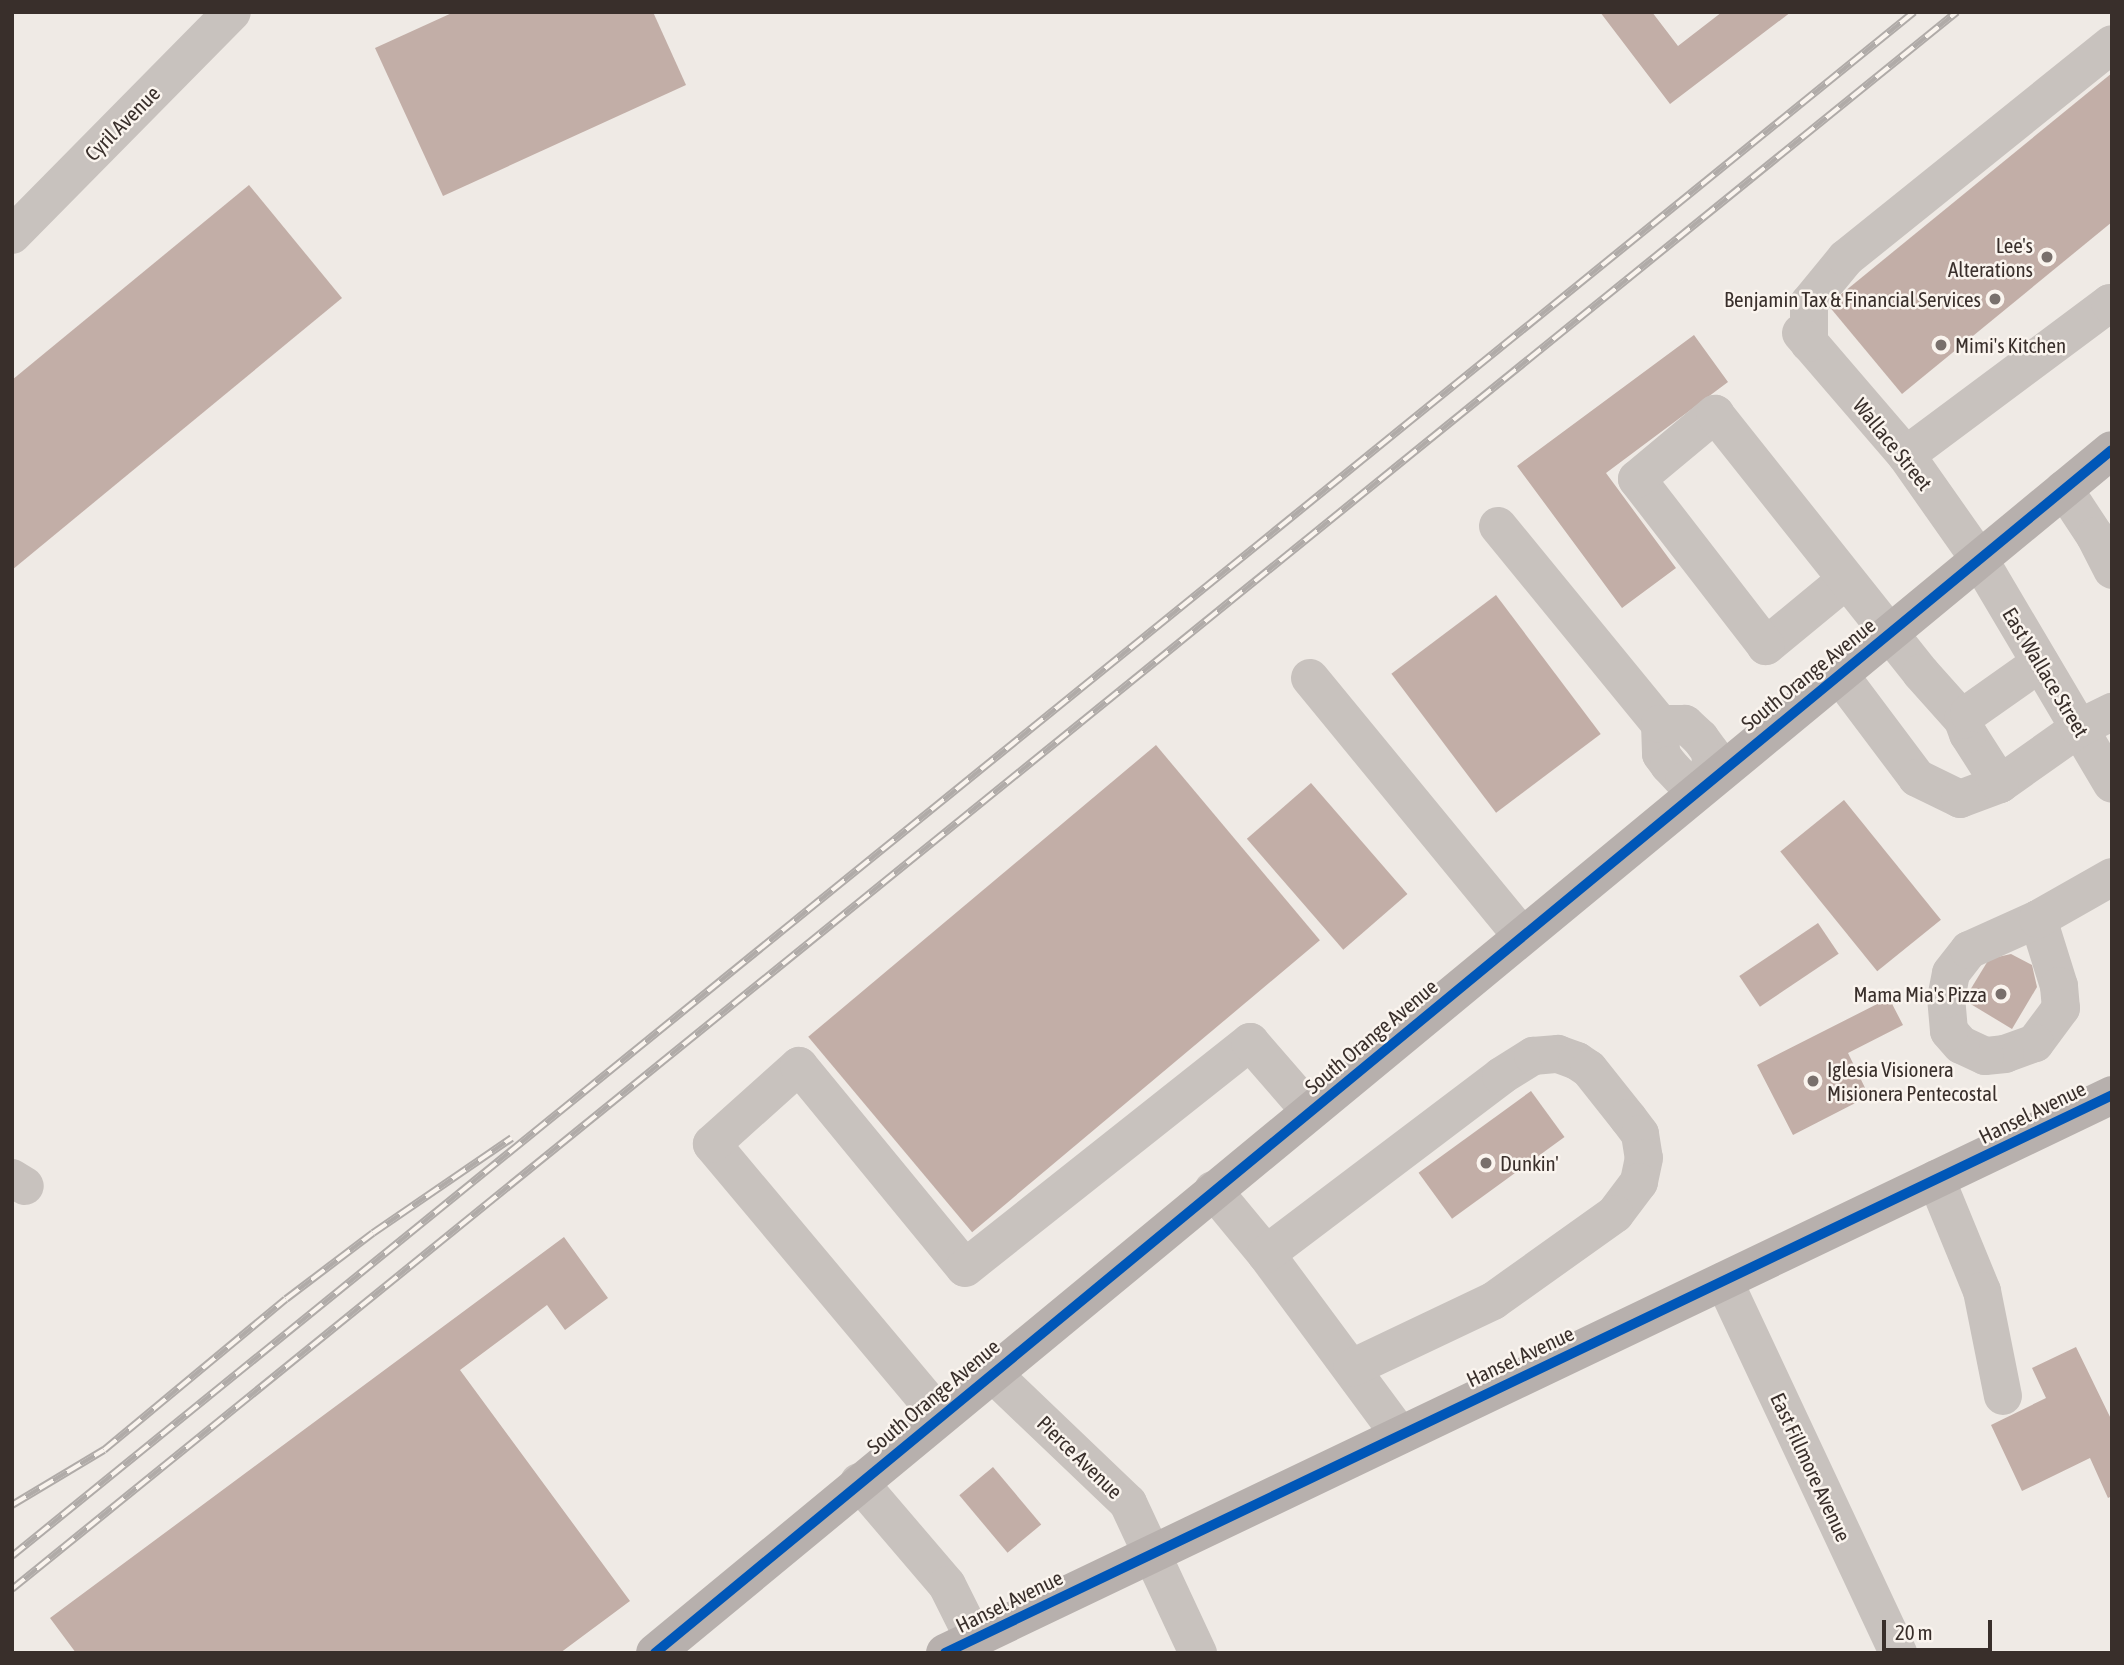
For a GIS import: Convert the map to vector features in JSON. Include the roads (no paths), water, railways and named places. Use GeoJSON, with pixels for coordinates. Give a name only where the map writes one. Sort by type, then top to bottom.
{"type":"FeatureCollection","features":[{"type":"Feature","properties":{"kind":"main road","name":"South Orange Avenue"},"geometry":{"type":"LineString","coordinates":[[655,1653],[1710,779],[2112,450]]}},
{"type":"Feature","properties":{"kind":"main road","name":"Hansel Avenue"},"geometry":{"type":"LineString","coordinates":[[959,1646],[2112,1095]]}},
{"type":"Feature","properties":{"kind":"street","name":"Cyril Avenue"},"geometry":{"type":"LineString","coordinates":[[12,235],[232,12]]}},
{"type":"Feature","properties":{"kind":"street","name":"Wallace Street"},"geometry":{"type":"LineString","coordinates":[[1979,559],[1906,455],[1805,338],[1809,303],[1846,258],[2112,44]]}},
{"type":"Feature","properties":{"kind":"street"},"geometry":{"type":"LineString","coordinates":[[1906,455],[2110,303],[2112,306]]}},
{"type":"Feature","properties":{"kind":"street"},"geometry":{"type":"LineString","coordinates":[[1846,580],[1766,646],[1637,479],[1715,414],[1846,580],[1963,720],[1968,734],[2000,784]]}},
{"type":"Feature","properties":{"kind":"street"},"geometry":{"type":"LineString","coordinates":[[2064,489],[2095,536],[2112,570]]}},
{"type":"Feature","properties":{"kind":"street"},"geometry":{"type":"LineString","coordinates":[[1498,526],[1660,724],[1685,724],[1700,738],[1710,753],[1710,779]]}},
{"type":"Feature","properties":{"kind":"street","name":"East Wallace Street"},"geometry":{"type":"LineString","coordinates":[[1979,559],[2040,663],[2096,720],[2112,785]]}},
{"type":"Feature","properties":{"kind":"street"},"geometry":{"type":"LineString","coordinates":[[1963,720],[2040,663]]}},
{"type":"Feature","properties":{"kind":"street"},"geometry":{"type":"LineString","coordinates":[[1839,674],[1917,778],[1960,799],[2000,784],[2096,720]]}},
{"type":"Feature","properties":{"kind":"street"},"geometry":{"type":"LineString","coordinates":[[1310,678],[1522,936]]}},
{"type":"Feature","properties":{"kind":"street"},"geometry":{"type":"LineString","coordinates":[[2038,919],[2112,877]]}},
{"type":"Feature","properties":{"kind":"street"},"geometry":{"type":"LineString","coordinates":[[940,1416],[712,1144],[799,1066],[965,1268],[1250,1042],[1310,1111]]}},
{"type":"Feature","properties":{"kind":"street"},"geometry":{"type":"LineString","coordinates":[[1266,1254],[1501,1076],[1533,1056],[1558,1054],[1589,1069],[1610,1094],[1640,1134],[1644,1158],[1639,1182],[1615,1214],[1493,1301],[1352,1367]]}},
{"type":"Feature","properties":{"kind":"street"},"geometry":{"type":"LineString","coordinates":[[1936,1179],[1982,1291],[2003,1396]]}},
{"type":"Feature","properties":{"kind":"street"},"geometry":{"type":"LineString","coordinates":[[1213,1191],[1266,1254],[1400,1435]]}},
{"type":"Feature","properties":{"kind":"street","name":"East Fillmore Avenue"},"geometry":{"type":"LineString","coordinates":[[1724,1281],[1898,1653]]}},
{"type":"Feature","properties":{"kind":"street","name":"Pierce Avenue"},"geometry":{"type":"LineString","coordinates":[[992,1373],[1128,1503],[1198,1653]]}},
{"type":"Feature","properties":{"kind":"street"},"geometry":{"type":"LineString","coordinates":[[859,1482],[947,1585],[959,1646]]}},
{"type":"Feature","properties":{"kind":"railway"},"geometry":{"type":"LineString","coordinates":[[12,1556],[1914,12]]}},
{"type":"Feature","properties":{"kind":"railway"},"geometry":{"type":"LineString","coordinates":[[12,1589],[1957,12]]}},
{"type":"Feature","properties":{"kind":"railway"},"geometry":{"type":"LineString","coordinates":[[12,1505],[104,1450],[286,1299],[373,1233],[512,1138]]}},
{"type":"Feature","properties":{"kind":"place","name":"Lee's Alterations"},"geometry":{"type":"Point","coordinates":[2047,257]}},
{"type":"Feature","properties":{"kind":"place","name":"Benjamin Tax & Financial Services"},"geometry":{"type":"Point","coordinates":[1995,299]}},
{"type":"Feature","properties":{"kind":"place","name":"Mimi's Kitchen"},"geometry":{"type":"Point","coordinates":[1941,345]}},
{"type":"Feature","properties":{"kind":"place","name":"Mama Mia's Pizza"},"geometry":{"type":"Point","coordinates":[2001,994]}},
{"type":"Feature","properties":{"kind":"place","name":"Iglesia Visionera Misionera Pentecostal"},"geometry":{"type":"Point","coordinates":[1813,1081]}},
{"type":"Feature","properties":{"kind":"place","name":"Dunkin'"},"geometry":{"type":"Point","coordinates":[1486,1163]}}]}
